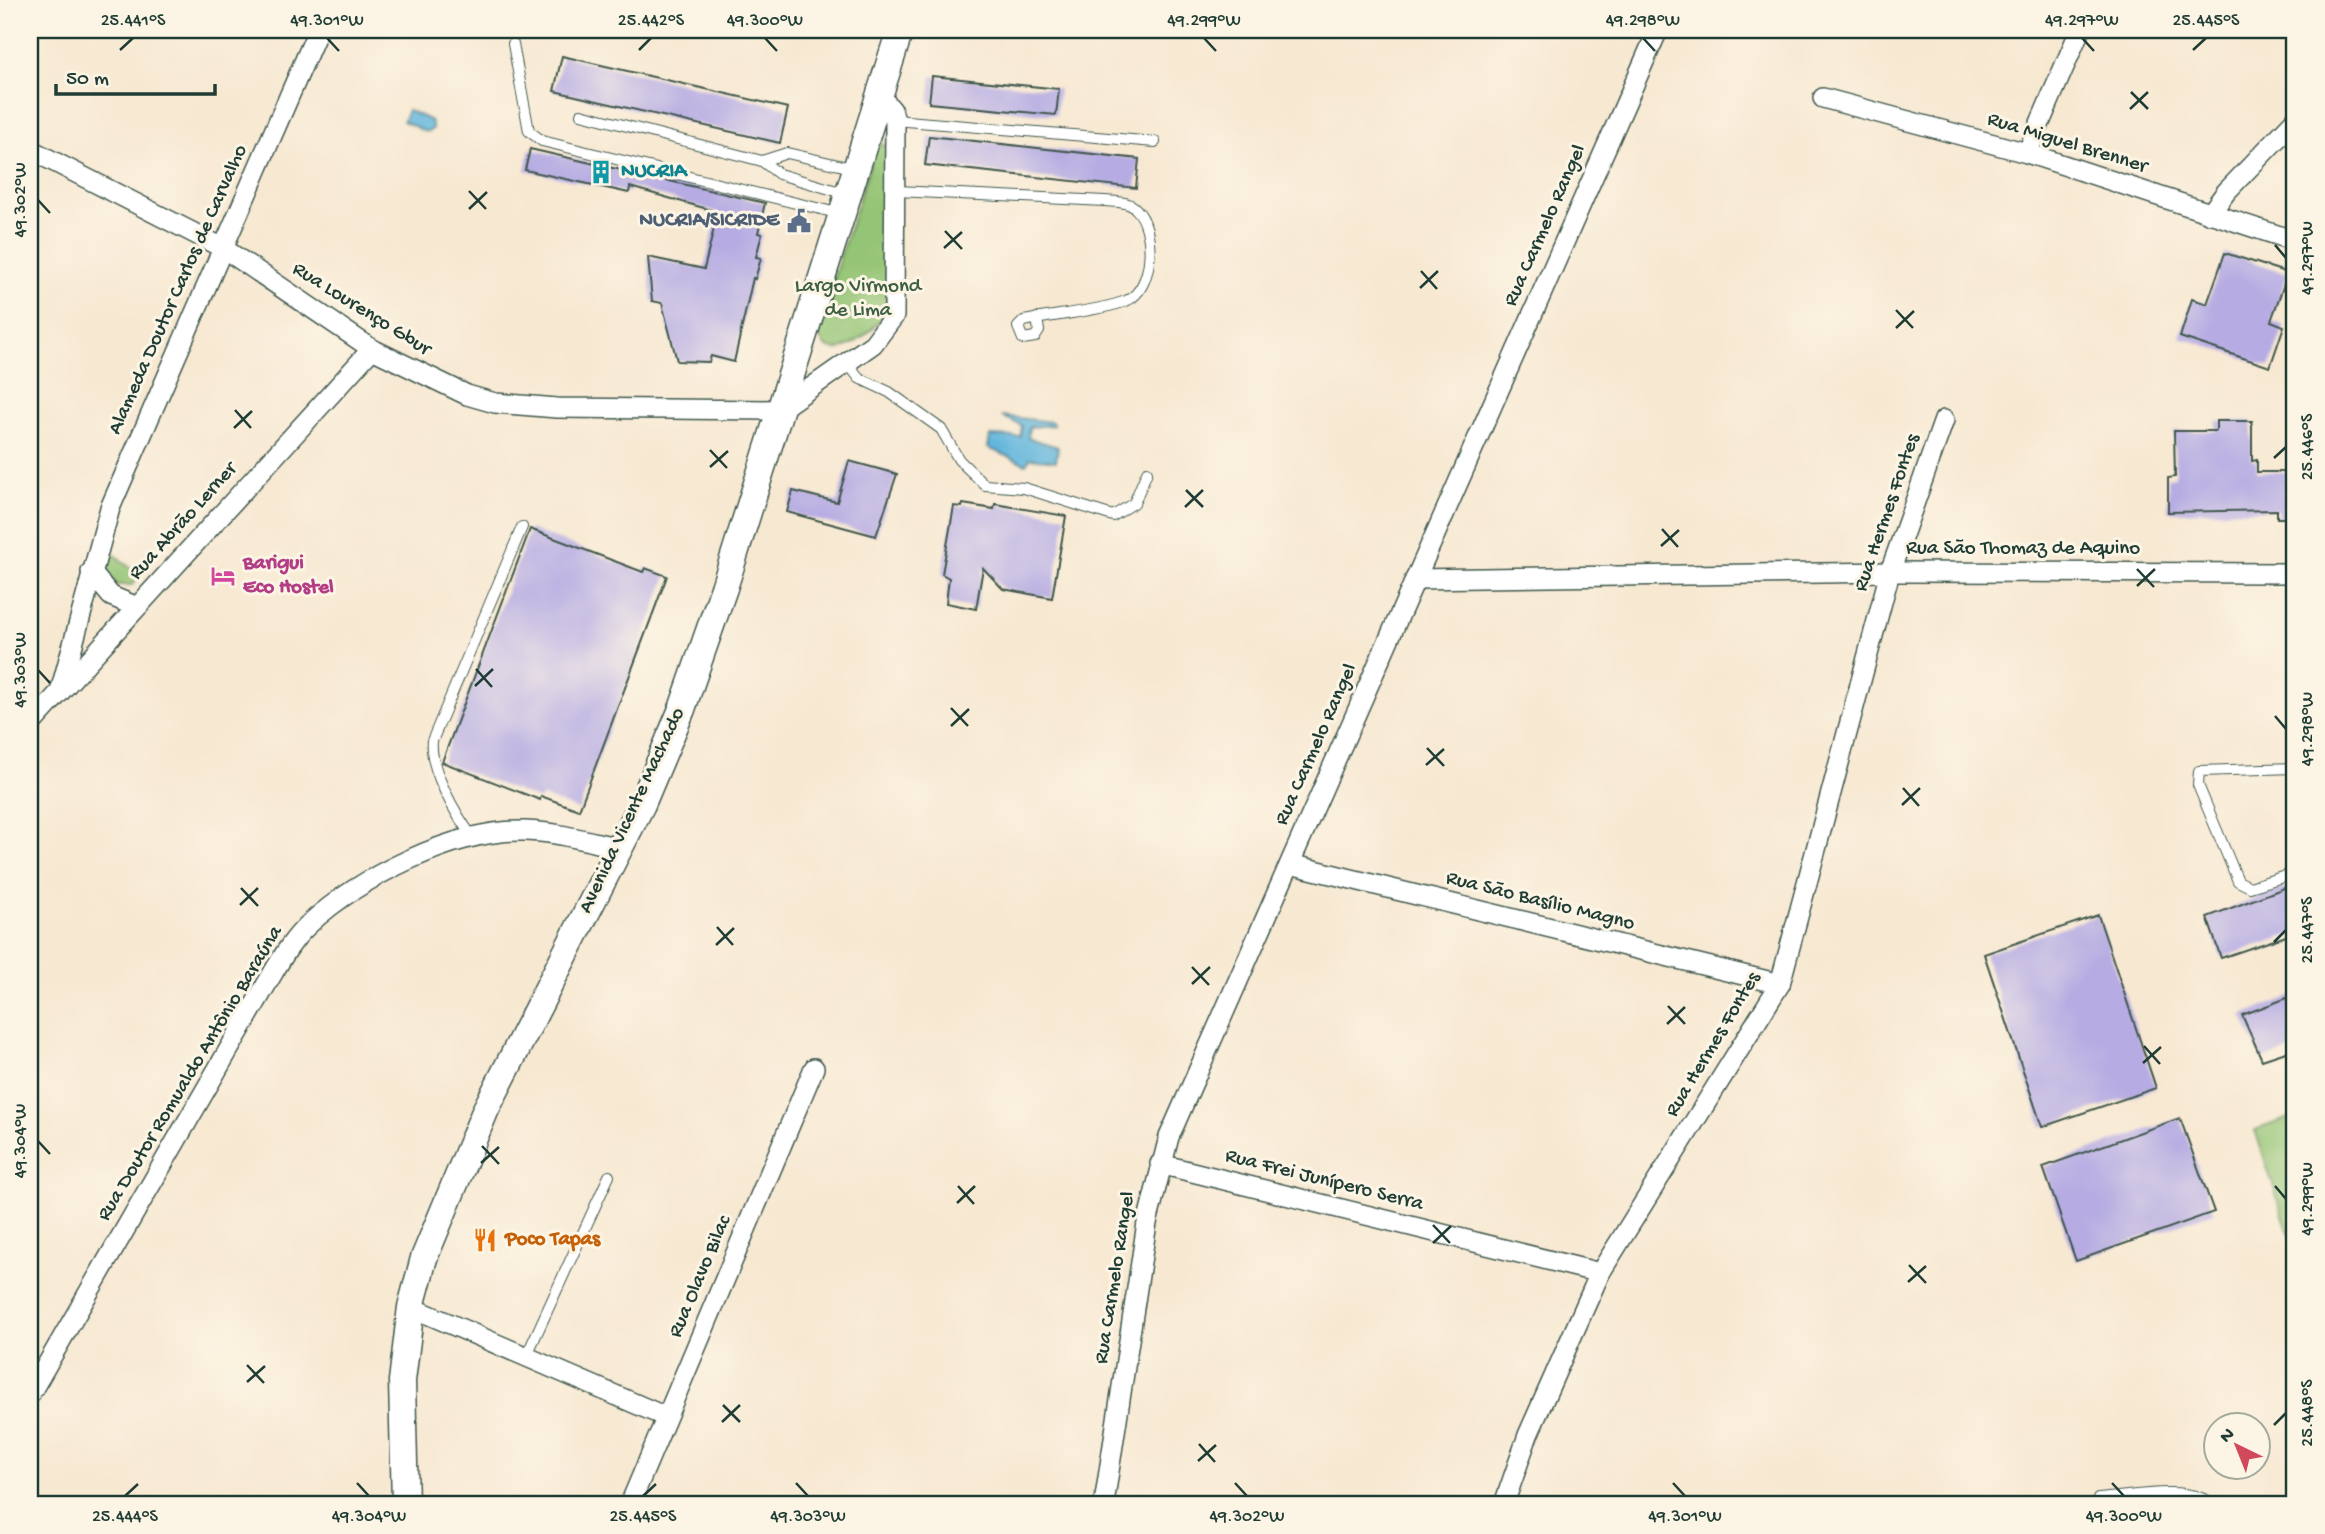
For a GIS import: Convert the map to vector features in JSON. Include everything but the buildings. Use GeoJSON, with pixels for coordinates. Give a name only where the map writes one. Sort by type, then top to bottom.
{"type":"FeatureCollection","features":[{"type":"Feature","properties":{"kind":"street","name":"Alameda Doutor Carlos de Carvalho"},"geometry":{"type":"LineString","coordinates":[[60,692],[91,572],[122,476],[318,30]]}},
{"type":"Feature","properties":{"kind":"street","name":"Avenida Vicente Machado"},"geometry":{"type":"LineString","coordinates":[[405,1504],[402,1381],[411,1307],[424,1258],[459,1167],[496,1088],[664,754],[701,657],[900,30]]}},
{"type":"Feature","properties":{"kind":"street","name":"Rua Carmelo Rangel"},"geometry":{"type":"LineString","coordinates":[[1104,1504],[1147,1223],[1160,1164],[1658,30]]}},
{"type":"Feature","properties":{"kind":"street"},"geometry":{"type":"LineString","coordinates":[[2027,153],[2080,30]]}},
{"type":"Feature","properties":{"kind":"street"},"geometry":{"type":"LineString","coordinates":[[779,410],[880,337],[894,316],[897,191],[895,120],[892,110],[879,95]]}},
{"type":"Feature","properties":{"kind":"street","name":"Rua Miguel Brenner"},"geometry":{"type":"LineString","coordinates":[[1823,97],[2027,153],[2295,241]]}},
{"type":"Feature","properties":{"kind":"street"},"geometry":{"type":"LineString","coordinates":[[2210,214],[2226,192],[2295,120]]}},
{"type":"Feature","properties":{"kind":"street","name":"Rua Lourenço Gbur"},"geometry":{"type":"LineString","coordinates":[[30,153],[37,153],[223,248],[372,349],[443,386],[495,403],[557,408],[779,410]]}},
{"type":"Feature","properties":{"kind":"street","name":"Rua Abrão Lerner"},"geometry":{"type":"LineString","coordinates":[[30,725],[372,349]]}},
{"type":"Feature","properties":{"kind":"street","name":"Rua Hermes Fontes"},"geometry":{"type":"LineString","coordinates":[[1504,1504],[1528,1436],[1600,1273],[1780,984],[1890,572],[1944,420]]}},
{"type":"Feature","properties":{"kind":"street"},"geometry":{"type":"LineString","coordinates":[[91,572],[111,596],[137,607]]}},
{"type":"Feature","properties":{"kind":"street","name":"Rua São Thomaz de Aquino"},"geometry":{"type":"LineString","coordinates":[[1415,579],[1890,572],[2295,573]]}},
{"type":"Feature","properties":{"kind":"street","name":"Rua Doutor Romualdo Antônio Baraúna"},"geometry":{"type":"LineString","coordinates":[[30,1394],[290,946],[324,912],[369,882],[435,849],[473,838],[524,831],[619,848]]}},
{"type":"Feature","properties":{"kind":"street","name":"Rua São Basílio Magno"},"geometry":{"type":"LineString","coordinates":[[1290,863],[1780,984]]}},
{"type":"Feature","properties":{"kind":"street","name":"Rua Olavo Bilac"},"geometry":{"type":"LineString","coordinates":[[629,1504],[814,1068]]}},
{"type":"Feature","properties":{"kind":"street","name":"Rua Frei Junípero Serra"},"geometry":{"type":"LineString","coordinates":[[1160,1164],[1600,1273]]}},
{"type":"Feature","properties":{"kind":"street"},"geometry":{"type":"LineString","coordinates":[[411,1307],[666,1417]]}},
{"type":"Feature","properties":{"kind":"lane"},"geometry":{"type":"LineString","coordinates":[[513,44],[528,131],[542,141],[845,204]]}},
{"type":"Feature","properties":{"kind":"lane"},"geometry":{"type":"LineString","coordinates":[[581,114],[762,161],[779,174],[845,204]]}},
{"type":"Feature","properties":{"kind":"lane"},"geometry":{"type":"LineString","coordinates":[[895,120],[1154,142]]}},
{"type":"Feature","properties":{"kind":"lane"},"geometry":{"type":"LineString","coordinates":[[762,161],[787,153],[856,169]]}},
{"type":"Feature","properties":{"kind":"lane"},"geometry":{"type":"LineString","coordinates":[[897,191],[1116,202],[1128,203],[1138,210],[1149,245],[1148,272],[1142,288],[1127,301],[1037,318]]}},
{"type":"Feature","properties":{"kind":"lane"},"geometry":{"type":"LineString","coordinates":[[847,362],[859,378],[889,392],[941,429],[959,460],[985,485],[1024,488],[1113,516],[1134,503],[1147,472]]}},
{"type":"Feature","properties":{"kind":"lane"},"geometry":{"type":"LineString","coordinates":[[473,838],[457,816],[431,754],[432,741],[522,527]]}},
{"type":"Feature","properties":{"kind":"lane"},"geometry":{"type":"LineString","coordinates":[[2295,768],[2199,771],[2198,785],[2238,881],[2250,887],[2295,873]]}},
{"type":"Feature","properties":{"kind":"lane"},"geometry":{"type":"LineString","coordinates":[[526,1357],[608,1176]]}},
{"type":"Feature","properties":{"kind":"lane"},"geometry":{"type":"LineString","coordinates":[[2098,1499],[2181,1494],[2206,1499],[2213,1504]]}},
{"type":"Feature","properties":{"kind":"green space","name":"Largo Virmond de Lima"},"geometry":{"type":"Polygon","coordinates":[[[877,143],[888,146],[887,312],[850,345],[839,349],[830,348],[822,342],[817,328],[877,143]]]}},
{"type":"Feature","properties":{"kind":"green space"},"geometry":{"type":"Polygon","coordinates":[[[110,551],[140,576],[132,585],[117,585],[110,577],[107,565],[110,551]]]}},
{"type":"Feature","properties":{"kind":"green space"},"geometry":{"type":"Polygon","coordinates":[[[2295,1116],[2295,1252],[2255,1130],[2295,1116]]]}},
{"type":"Feature","properties":{"kind":"water"},"geometry":{"type":"Polygon","coordinates":[[[408,110],[431,121],[433,129],[426,132],[403,121],[408,110]]]}},
{"type":"Feature","properties":{"kind":"water"},"geometry":{"type":"Polygon","coordinates":[[[1002,416],[1052,422],[1053,425],[1029,427],[1028,438],[1058,447],[1056,461],[1030,458],[1026,464],[988,448],[990,436],[1020,437],[1022,426],[1002,416]]]}},
{"type":"Feature","properties":{"kind":"place","name":"NUCRIA"},"geometry":{"type":"Point","coordinates":[601,172]}},
{"type":"Feature","properties":{"kind":"place","name":"NUCRIA/SICRIDE"},"geometry":{"type":"Point","coordinates":[799,221]}},
{"type":"Feature","properties":{"kind":"place","name":"Barigui Eco Hostel"},"geometry":{"type":"Point","coordinates":[223,576]}},
{"type":"Feature","properties":{"kind":"place","name":"Poco Tapas"},"geometry":{"type":"Point","coordinates":[485,1240]}}]}
